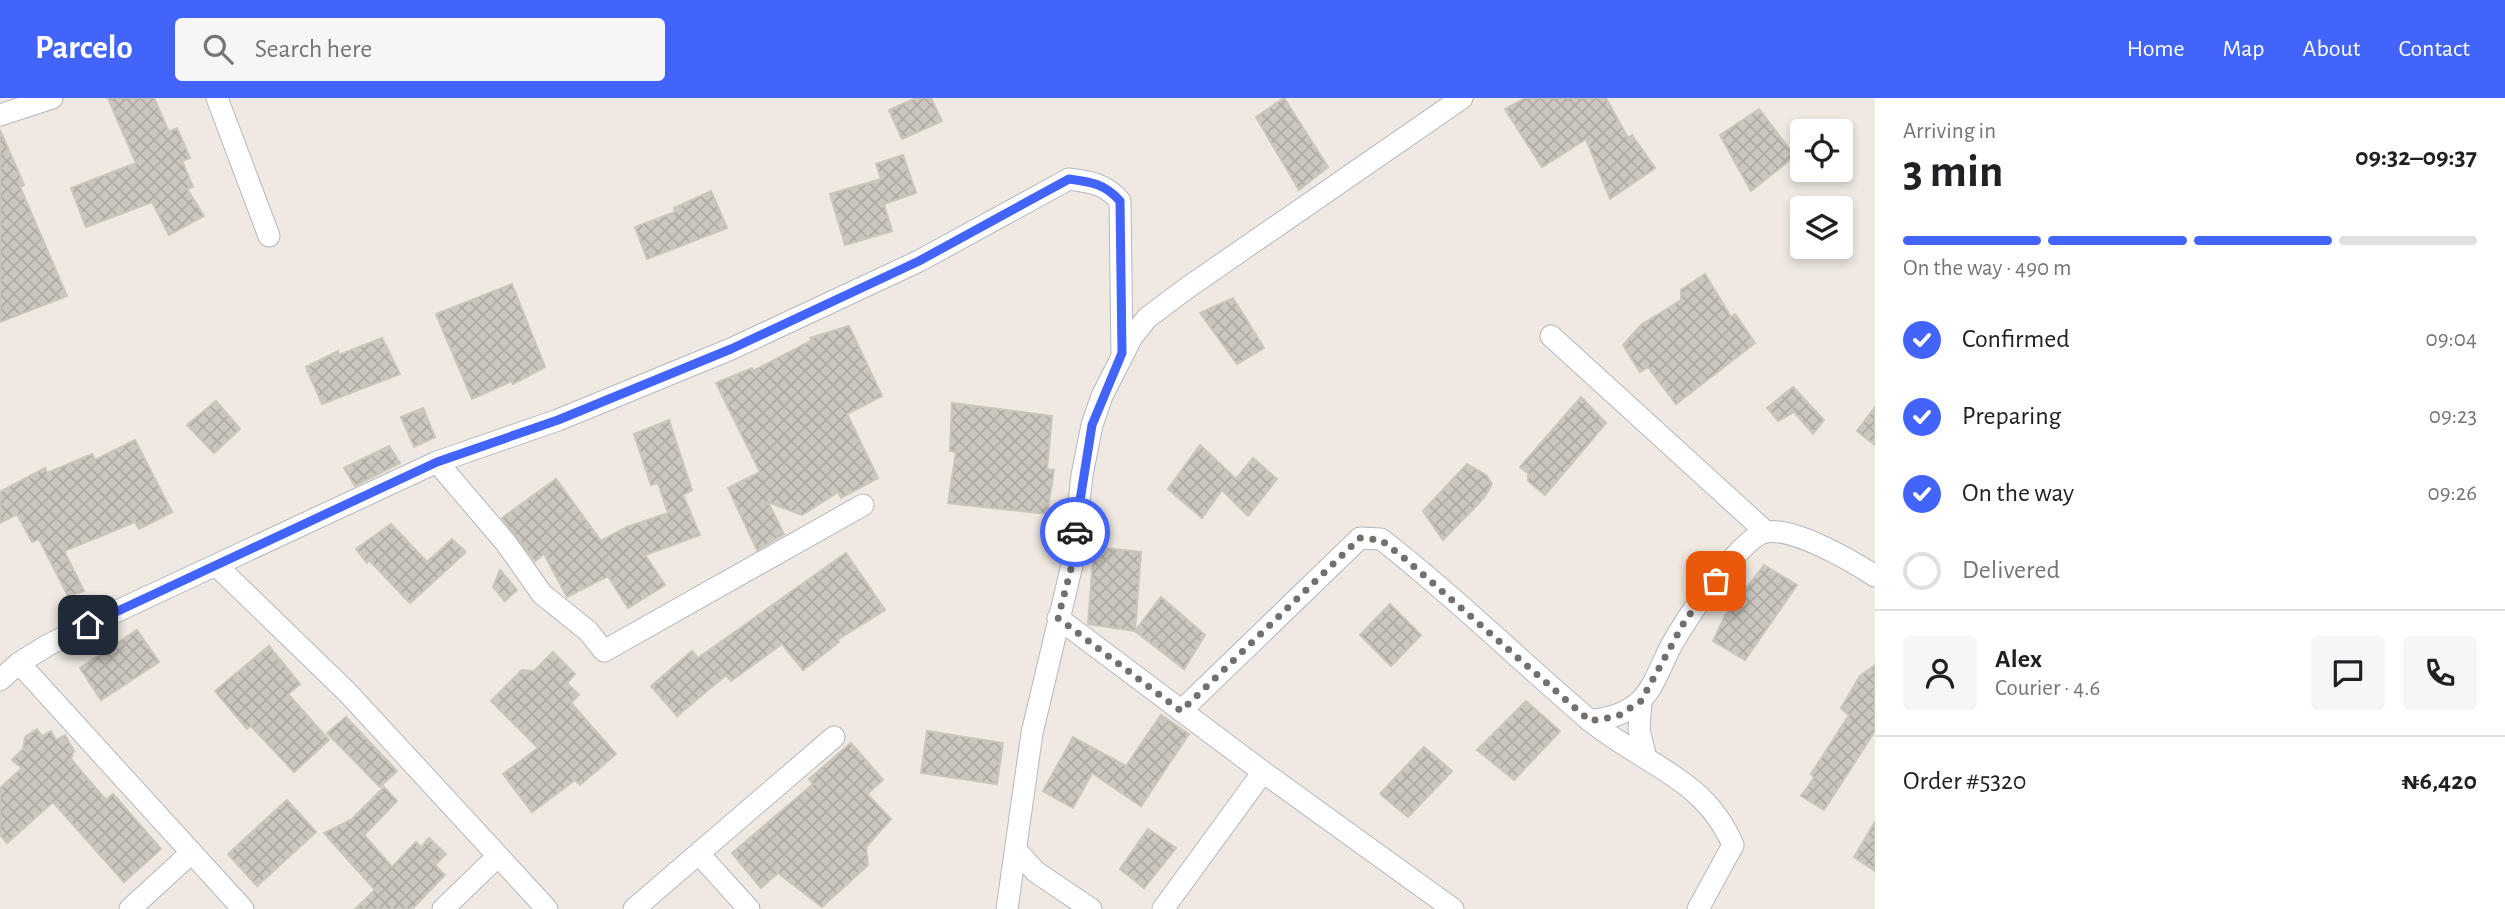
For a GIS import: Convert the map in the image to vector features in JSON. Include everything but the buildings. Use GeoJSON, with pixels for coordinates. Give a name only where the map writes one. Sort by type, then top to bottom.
{"type":"FeatureCollection","features":[{"type":"Feature","properties":{"kind":"street"},"geometry":{"type":"LineString","coordinates":[[0,115],[52,98]]}},
{"type":"Feature","properties":{"kind":"street"},"geometry":{"type":"LineString","coordinates":[[217,98],[269,236]]}},
{"type":"Feature","properties":{"kind":"street"},"geometry":{"type":"LineString","coordinates":[[1007,909],[1032,733],[1072,565],[1082,475],[1092,425],[1122,353],[1147,318],[1187,288],[1462,98]]}},
{"type":"Feature","properties":{"kind":"street"},"geometry":{"type":"LineString","coordinates":[[0,680],[19,663],[128,606],[437,462],[558,420],[731,349],[919,261],[1069,179],[1108,187],[1120,201],[1122,353]]}},
{"type":"Feature","properties":{"kind":"street"},"geometry":{"type":"LineString","coordinates":[[1551,336],[1766,532],[1791,535],[1853,562],[1875,576]]}},
{"type":"Feature","properties":{"kind":"street"},"geometry":{"type":"LineString","coordinates":[[437,462],[506,543],[542,594],[589,631],[604,651],[863,505]]}},
{"type":"Feature","properties":{"kind":"street"},"geometry":{"type":"LineString","coordinates":[[1646,758],[1639,730],[1641,701],[1686,619],[1746,544],[1766,532]]}},
{"type":"Feature","properties":{"kind":"street"},"geometry":{"type":"LineString","coordinates":[[1181,711],[1360,538],[1381,540],[1590,721],[1689,787],[1722,819],[1733,845],[1698,909]]}},
{"type":"Feature","properties":{"kind":"street"},"geometry":{"type":"LineString","coordinates":[[217,566],[348,693],[547,909]]}},
{"type":"Feature","properties":{"kind":"street"},"geometry":{"type":"LineString","coordinates":[[1058,618],[1262,772],[1453,909]]}},
{"type":"Feature","properties":{"kind":"street"},"geometry":{"type":"LineString","coordinates":[[19,663],[243,909]]}},
{"type":"Feature","properties":{"kind":"street"},"geometry":{"type":"LineString","coordinates":[[1590,721],[1618,716],[1641,701]]}},
{"type":"Feature","properties":{"kind":"street"},"geometry":{"type":"LineString","coordinates":[[634,909],[834,737]]}},
{"type":"Feature","properties":{"kind":"street"},"geometry":{"type":"LineString","coordinates":[[1163,909],[1262,772]]}},
{"type":"Feature","properties":{"kind":"street"},"geometry":{"type":"LineString","coordinates":[[1016,850],[1036,872],[1091,909]]}},
{"type":"Feature","properties":{"kind":"street"},"geometry":{"type":"LineString","coordinates":[[130,909],[191,853]]}},
{"type":"Feature","properties":{"kind":"street"},"geometry":{"type":"LineString","coordinates":[[699,854],[749,909]]}},
{"type":"Feature","properties":{"kind":"street"},"geometry":{"type":"LineString","coordinates":[[443,909],[498,856]]}},
{"type":"Feature","properties":{"kind":"way so far"},"geometry":{"type":"LineString","coordinates":[[1075,532],[1072,565],[1058,618],[1181,711],[1360,538],[1381,540],[1403,557],[1590,721],[1618,716],[1641,701],[1686,619],[1716,581]]}},
{"type":"Feature","properties":{"kind":"route"},"geometry":{"type":"LineString","coordinates":[[88,625],[437,462],[465,450],[558,420],[731,349],[919,261],[1069,179],[1108,187],[1120,201],[1124,330],[1122,353],[1092,425],[1075,532]]}}]}
